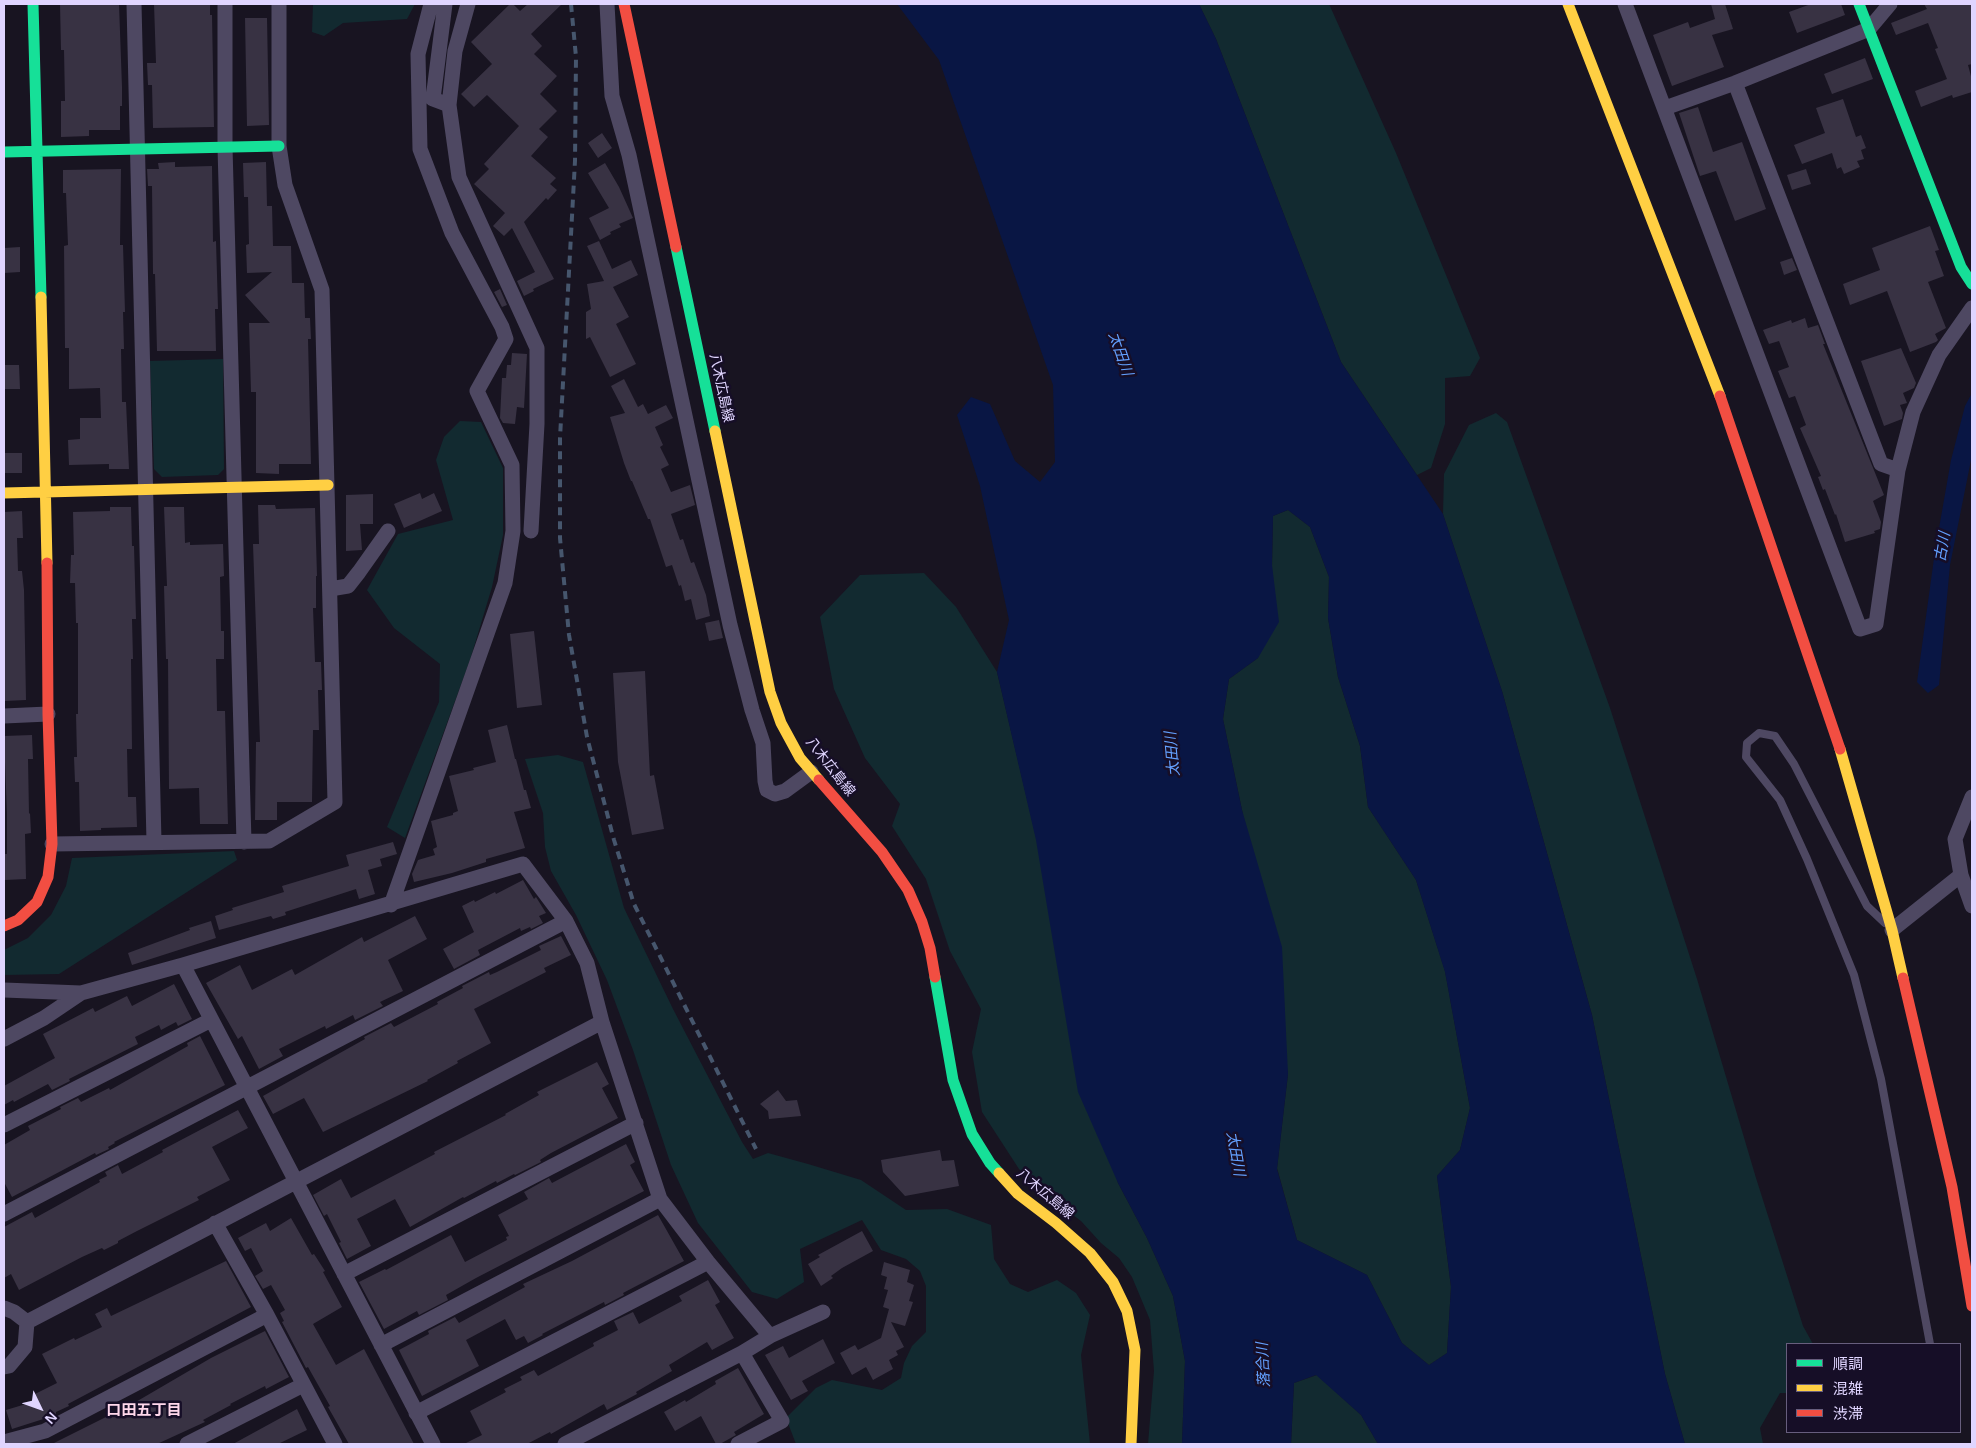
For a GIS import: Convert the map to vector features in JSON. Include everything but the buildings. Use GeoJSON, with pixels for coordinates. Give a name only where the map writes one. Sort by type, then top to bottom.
{"type":"FeatureCollection","features":[{"type":"Feature","properties":{"kind":"street"},"geometry":{"type":"LineString","coordinates":[[4,926],[18,920],[37,902],[48,876],[52,844],[48,714],[46,492],[33,4]]}},
{"type":"Feature","properties":{"kind":"street"},"geometry":{"type":"LineString","coordinates":[[134,4],[154,842]]}},
{"type":"Feature","properties":{"kind":"street"},"geometry":{"type":"LineString","coordinates":[[225,4],[225,147],[244,842]]}},
{"type":"Feature","properties":{"kind":"street"},"geometry":{"type":"LineString","coordinates":[[52,844],[269,841],[335,802],[322,290],[285,185],[279,146],[279,4]]}},
{"type":"Feature","properties":{"kind":"street"},"geometry":{"type":"LineString","coordinates":[[391,905],[505,583],[513,531],[512,465],[477,391],[506,339],[502,327],[452,233],[420,149],[418,54],[431,4]]}},
{"type":"Feature","properties":{"kind":"street"},"geometry":{"type":"LineString","coordinates":[[445,4],[433,99],[449,105]]}},
{"type":"Feature","properties":{"kind":"street"},"geometry":{"type":"LineString","coordinates":[[468,4],[455,51],[449,105],[459,177],[537,348],[537,424],[531,531]]}},
{"type":"Feature","properties":{"kind":"street"},"geometry":{"type":"LineString","coordinates":[[607,4],[612,96],[631,165],[730,625],[752,710],[763,743],[767,790],[774,794],[785,791],[811,772]]}},
{"type":"Feature","properties":{"kind":"street","name":"八木広島線"},"geometry":{"type":"LineString","coordinates":[[624,4],[770,692],[781,723],[800,758],[882,852],[908,890],[922,922],[930,948],[953,1080],[972,1134],[990,1163],[1018,1194],[1056,1223],[1090,1253],[1113,1282],[1128,1311],[1135,1350],[1131,1444]]}},
{"type":"Feature","properties":{"kind":"street"},"geometry":{"type":"LineString","coordinates":[[1568,4],[1729,420],[1847,769],[1892,930],[1952,1187],[1972,1306]]}},
{"type":"Feature","properties":{"kind":"street"},"geometry":{"type":"LineString","coordinates":[[1625,4],[1860,629],[1876,624],[1898,470],[1913,412],[1939,355],[1972,308]]}},
{"type":"Feature","properties":{"kind":"street"},"geometry":{"type":"LineString","coordinates":[[1859,4],[1961,267],[1972,284]]}},
{"type":"Feature","properties":{"kind":"street"},"geometry":{"type":"LineString","coordinates":[[1665,108],[1735,83],[1869,29],[1890,4]]}},
{"type":"Feature","properties":{"kind":"street"},"geometry":{"type":"LineString","coordinates":[[1735,83],[1881,464],[1898,470]]}},
{"type":"Feature","properties":{"kind":"street"},"geometry":{"type":"LineString","coordinates":[[4,152],[279,146]]}},
{"type":"Feature","properties":{"kind":"street"},"geometry":{"type":"LineString","coordinates":[[4,493],[328,485]]}},
{"type":"Feature","properties":{"kind":"street"},"geometry":{"type":"LineString","coordinates":[[330,590],[348,586],[388,531]]}},
{"type":"Feature","properties":{"kind":"street"},"geometry":{"type":"LineString","coordinates":[[4,716],[48,714]]}},
{"type":"Feature","properties":{"kind":"street"},"geometry":{"type":"LineString","coordinates":[[1972,797],[1955,838],[1961,875],[1972,906]]}},
{"type":"Feature","properties":{"kind":"street"},"geometry":{"type":"LineString","coordinates":[[4,990],[81,993],[391,905],[523,864],[566,921],[587,963],[602,1022],[660,1199],[708,1262],[770,1336]]}},
{"type":"Feature","properties":{"kind":"street"},"geometry":{"type":"LineString","coordinates":[[1892,930],[1961,875]]}},
{"type":"Feature","properties":{"kind":"street"},"geometry":{"type":"LineString","coordinates":[[4,1214],[566,921]]}},
{"type":"Feature","properties":{"kind":"street"},"geometry":{"type":"LineString","coordinates":[[183,965],[432,1444]]}},
{"type":"Feature","properties":{"kind":"street"},"geometry":{"type":"LineString","coordinates":[[4,1039],[44,1018],[81,993]]}},
{"type":"Feature","properties":{"kind":"street"},"geometry":{"type":"LineString","coordinates":[[4,1125],[211,1020]]}},
{"type":"Feature","properties":{"kind":"street"},"geometry":{"type":"LineString","coordinates":[[27,1322],[602,1022]]}},
{"type":"Feature","properties":{"kind":"street"},"geometry":{"type":"LineString","coordinates":[[344,1274],[636,1123]]}},
{"type":"Feature","properties":{"kind":"street"},"geometry":{"type":"LineString","coordinates":[[380,1345],[660,1199]]}},
{"type":"Feature","properties":{"kind":"street"},"geometry":{"type":"LineString","coordinates":[[215,1223],[267,1315],[335,1444]]}},
{"type":"Feature","properties":{"kind":"street"},"geometry":{"type":"LineString","coordinates":[[416,1413],[708,1262]]}},
{"type":"Feature","properties":{"kind":"street"},"geometry":{"type":"LineString","coordinates":[[4,1308],[14,1312],[27,1322]]}},
{"type":"Feature","properties":{"kind":"street"},"geometry":{"type":"LineString","coordinates":[[565,1444],[742,1353],[770,1336],[823,1312]]}},
{"type":"Feature","properties":{"kind":"street"},"geometry":{"type":"LineString","coordinates":[[4,1442],[45,1431],[267,1315]]}},
{"type":"Feature","properties":{"kind":"street"},"geometry":{"type":"LineString","coordinates":[[4,1367],[9,1366],[25,1347],[27,1322]]}},
{"type":"Feature","properties":{"kind":"street"},"geometry":{"type":"LineString","coordinates":[[738,1444],[782,1420],[742,1353]]}},
{"type":"Feature","properties":{"kind":"street"},"geometry":{"type":"LineString","coordinates":[[187,1444],[303,1384]]}},
{"type":"Feature","properties":{"kind":"lane"},"geometry":{"type":"LineString","coordinates":[[1892,930],[1867,906],[1794,764],[1775,736],[1759,733],[1747,743],[1746,757],[1780,800],[1808,859],[1854,975],[1881,1079],[1930,1343]]}},
{"type":"Feature","properties":{"kind":"green space"},"geometry":{"type":"Polygon","coordinates":[[[313,4],[415,4],[407,19],[343,23],[324,36],[312,32],[313,4]]]}},
{"type":"Feature","properties":{"kind":"green space"},"geometry":{"type":"Polygon","coordinates":[[[1199,4],[1329,4],[1396,153],[1480,358],[1470,376],[1445,378],[1445,424],[1431,468],[1417,475],[1341,362],[1216,39],[1199,4]]]}},
{"type":"Feature","properties":{"kind":"green space"},"geometry":{"type":"Polygon","coordinates":[[[223,359],[224,469],[218,475],[162,477],[154,469],[150,361],[223,359]]]}},
{"type":"Feature","properties":{"kind":"green space"},"geometry":{"type":"Polygon","coordinates":[[[1496,413],[1507,422],[1610,708],[1697,979],[1756,1178],[1803,1326],[1812,1343],[1786,1343],[1786,1393],[1780,1393],[1760,1428],[1763,1444],[1685,1444],[1665,1374],[1592,1015],[1502,691],[1443,514],[1444,474],[1469,425],[1496,413]]]}},
{"type":"Feature","properties":{"kind":"green space"},"geometry":{"type":"Polygon","coordinates":[[[460,421],[481,422],[503,468],[503,535],[492,587],[470,660],[405,838],[387,827],[439,702],[440,664],[394,628],[367,590],[398,534],[453,520],[436,460],[444,437],[460,421]]]}},
{"type":"Feature","properties":{"kind":"green space"},"geometry":{"type":"Polygon","coordinates":[[[1288,510],[1310,527],[1329,577],[1328,618],[1338,677],[1360,746],[1368,807],[1416,880],[1445,971],[1470,1108],[1460,1150],[1437,1176],[1451,1287],[1447,1353],[1429,1365],[1402,1343],[1367,1275],[1297,1240],[1277,1168],[1288,1074],[1242,810],[1223,719],[1229,679],[1258,658],[1272,565],[1273,516],[1288,510]]]}},
{"type":"Feature","properties":{"kind":"green space"},"geometry":{"type":"Polygon","coordinates":[[[924,573],[956,607],[997,672],[1118,1183],[1147,1238],[1173,1296],[1185,1361],[1182,1444],[1148,1444],[1154,1371],[1150,1320],[1132,1277],[1119,1258],[1101,1243],[1081,1221],[1048,1196],[1019,1169],[982,1112],[972,1052],[981,1009],[950,951],[926,879],[892,826],[900,804],[865,758],[834,689],[820,617],[860,575],[924,573]]]}},
{"type":"Feature","properties":{"kind":"green space"},"geometry":{"type":"Polygon","coordinates":[[[558,755],[583,762],[624,908],[673,1009],[742,1142],[753,1159],[768,1153],[808,1164],[861,1180],[906,1210],[947,1209],[991,1225],[994,1259],[1010,1284],[1028,1292],[1057,1280],[1076,1293],[1090,1315],[1081,1355],[1090,1444],[796,1444],[786,1418],[816,1388],[832,1380],[882,1390],[901,1378],[904,1363],[912,1346],[926,1332],[926,1286],[920,1271],[906,1259],[881,1250],[862,1220],[800,1249],[804,1282],[777,1299],[752,1292],[698,1223],[671,1165],[633,1050],[607,980],[576,915],[551,871],[545,847],[543,813],[525,759],[558,755]]]}},
{"type":"Feature","properties":{"kind":"green space"},"geometry":{"type":"Polygon","coordinates":[[[234,851],[237,860],[59,974],[4,975],[4,950],[28,938],[51,915],[66,886],[72,858],[234,851]]]}},
{"type":"Feature","properties":{"kind":"green space"},"geometry":{"type":"Polygon","coordinates":[[[1317,1375],[1361,1415],[1378,1444],[1291,1444],[1294,1383],[1317,1375]]]}},
{"type":"Feature","properties":{"kind":"water"},"geometry":{"type":"Polygon","coordinates":[[[897,4],[1199,4],[1216,39],[1341,362],[1443,514],[1502,691],[1592,1015],[1665,1374],[1685,1444],[1378,1444],[1361,1415],[1316,1375],[1294,1383],[1291,1444],[1182,1444],[1185,1361],[1173,1296],[1147,1238],[1118,1183],[1078,1092],[1036,840],[997,672],[1009,620],[980,486],[957,415],[971,397],[990,404],[1015,461],[1040,482],[1055,462],[1053,385],[939,60],[897,4]],[[1288,510],[1273,516],[1272,565],[1279,622],[1258,658],[1229,679],[1223,719],[1242,810],[1282,947],[1288,1074],[1277,1169],[1297,1240],[1367,1275],[1402,1343],[1429,1365],[1447,1353],[1451,1287],[1437,1176],[1460,1150],[1470,1108],[1445,972],[1416,880],[1368,807],[1360,746],[1338,677],[1328,618],[1329,577],[1310,527],[1288,510]]]}},
{"type":"Feature","properties":{"kind":"water","name":"古川"},"geometry":{"type":"Polygon","coordinates":[[[1972,393],[1972,455],[1950,565],[1939,685],[1928,693],[1917,682],[1935,551],[1951,460],[1965,406],[1972,393]]]}},
{"type":"Feature","properties":{"kind":"railway"},"geometry":{"type":"LineString","coordinates":[[571,4],[576,57],[575,161],[560,438],[560,538],[569,635],[587,737],[614,840],[634,904],[756,1149]]}},
{"type":"Feature","properties":{"kind":"traffic: fast"},"geometry":{"type":"LineString","coordinates":[[33,4],[41,297]]}},
{"type":"Feature","properties":{"kind":"traffic: fast"},"geometry":{"type":"LineString","coordinates":[[1859,4],[1961,267],[1972,284]]}},
{"type":"Feature","properties":{"kind":"traffic: fast"},"geometry":{"type":"LineString","coordinates":[[4,152],[279,146]]}},
{"type":"Feature","properties":{"kind":"traffic: fast"},"geometry":{"type":"LineString","coordinates":[[676,247],[715,431]]}},
{"type":"Feature","properties":{"kind":"traffic: fast"},"geometry":{"type":"LineString","coordinates":[[935,977],[953,1080],[972,1134],[990,1163],[999,1173]]}},
{"type":"Feature","properties":{"kind":"traffic: slow"},"geometry":{"type":"LineString","coordinates":[[1568,4],[1720,396]]}},
{"type":"Feature","properties":{"kind":"traffic: slow"},"geometry":{"type":"LineString","coordinates":[[41,297],[47,563]]}},
{"type":"Feature","properties":{"kind":"traffic: slow"},"geometry":{"type":"LineString","coordinates":[[715,431],[770,692],[781,723],[800,758],[819,780]]}},
{"type":"Feature","properties":{"kind":"traffic: slow"},"geometry":{"type":"LineString","coordinates":[[4,493],[328,485]]}},
{"type":"Feature","properties":{"kind":"traffic: slow"},"geometry":{"type":"LineString","coordinates":[[1840,749],[1892,930],[1903,978]]}},
{"type":"Feature","properties":{"kind":"traffic: slow"},"geometry":{"type":"LineString","coordinates":[[999,1173],[1018,1194],[1056,1223],[1090,1253],[1113,1282],[1127,1311],[1135,1350],[1131,1444]]}},
{"type":"Feature","properties":{"kind":"traffic: jam"},"geometry":{"type":"LineString","coordinates":[[624,4],[676,247]]}},
{"type":"Feature","properties":{"kind":"traffic: jam"},"geometry":{"type":"LineString","coordinates":[[1720,396],[1840,749]]}},
{"type":"Feature","properties":{"kind":"traffic: jam"},"geometry":{"type":"LineString","coordinates":[[4,926],[18,920],[37,902],[48,877],[52,844],[48,714],[47,563]]}},
{"type":"Feature","properties":{"kind":"traffic: jam"},"geometry":{"type":"LineString","coordinates":[[819,780],[882,852],[908,890],[922,922],[930,948],[935,977]]}},
{"type":"Feature","properties":{"kind":"traffic: jam"},"geometry":{"type":"LineString","coordinates":[[1903,978],[1952,1187],[1972,1306]]}},
{"type":"Feature","properties":{"kind":"district","name":"口田五丁目"},"geometry":{"type":"Point","coordinates":[144,1411]}},
{"type":"Feature","properties":{"kind":"water label","name":"太田川"},"geometry":{"type":"Point","coordinates":[1120,354]}},
{"type":"Feature","properties":{"kind":"water label","name":"太田川"},"geometry":{"type":"Point","coordinates":[1173,754]}},
{"type":"Feature","properties":{"kind":"water label","name":"太田川"},"geometry":{"type":"Point","coordinates":[1235,1154]}},
{"type":"Feature","properties":{"kind":"water label","name":"落合川"},"geometry":{"type":"Point","coordinates":[1264,1365]}}]}
